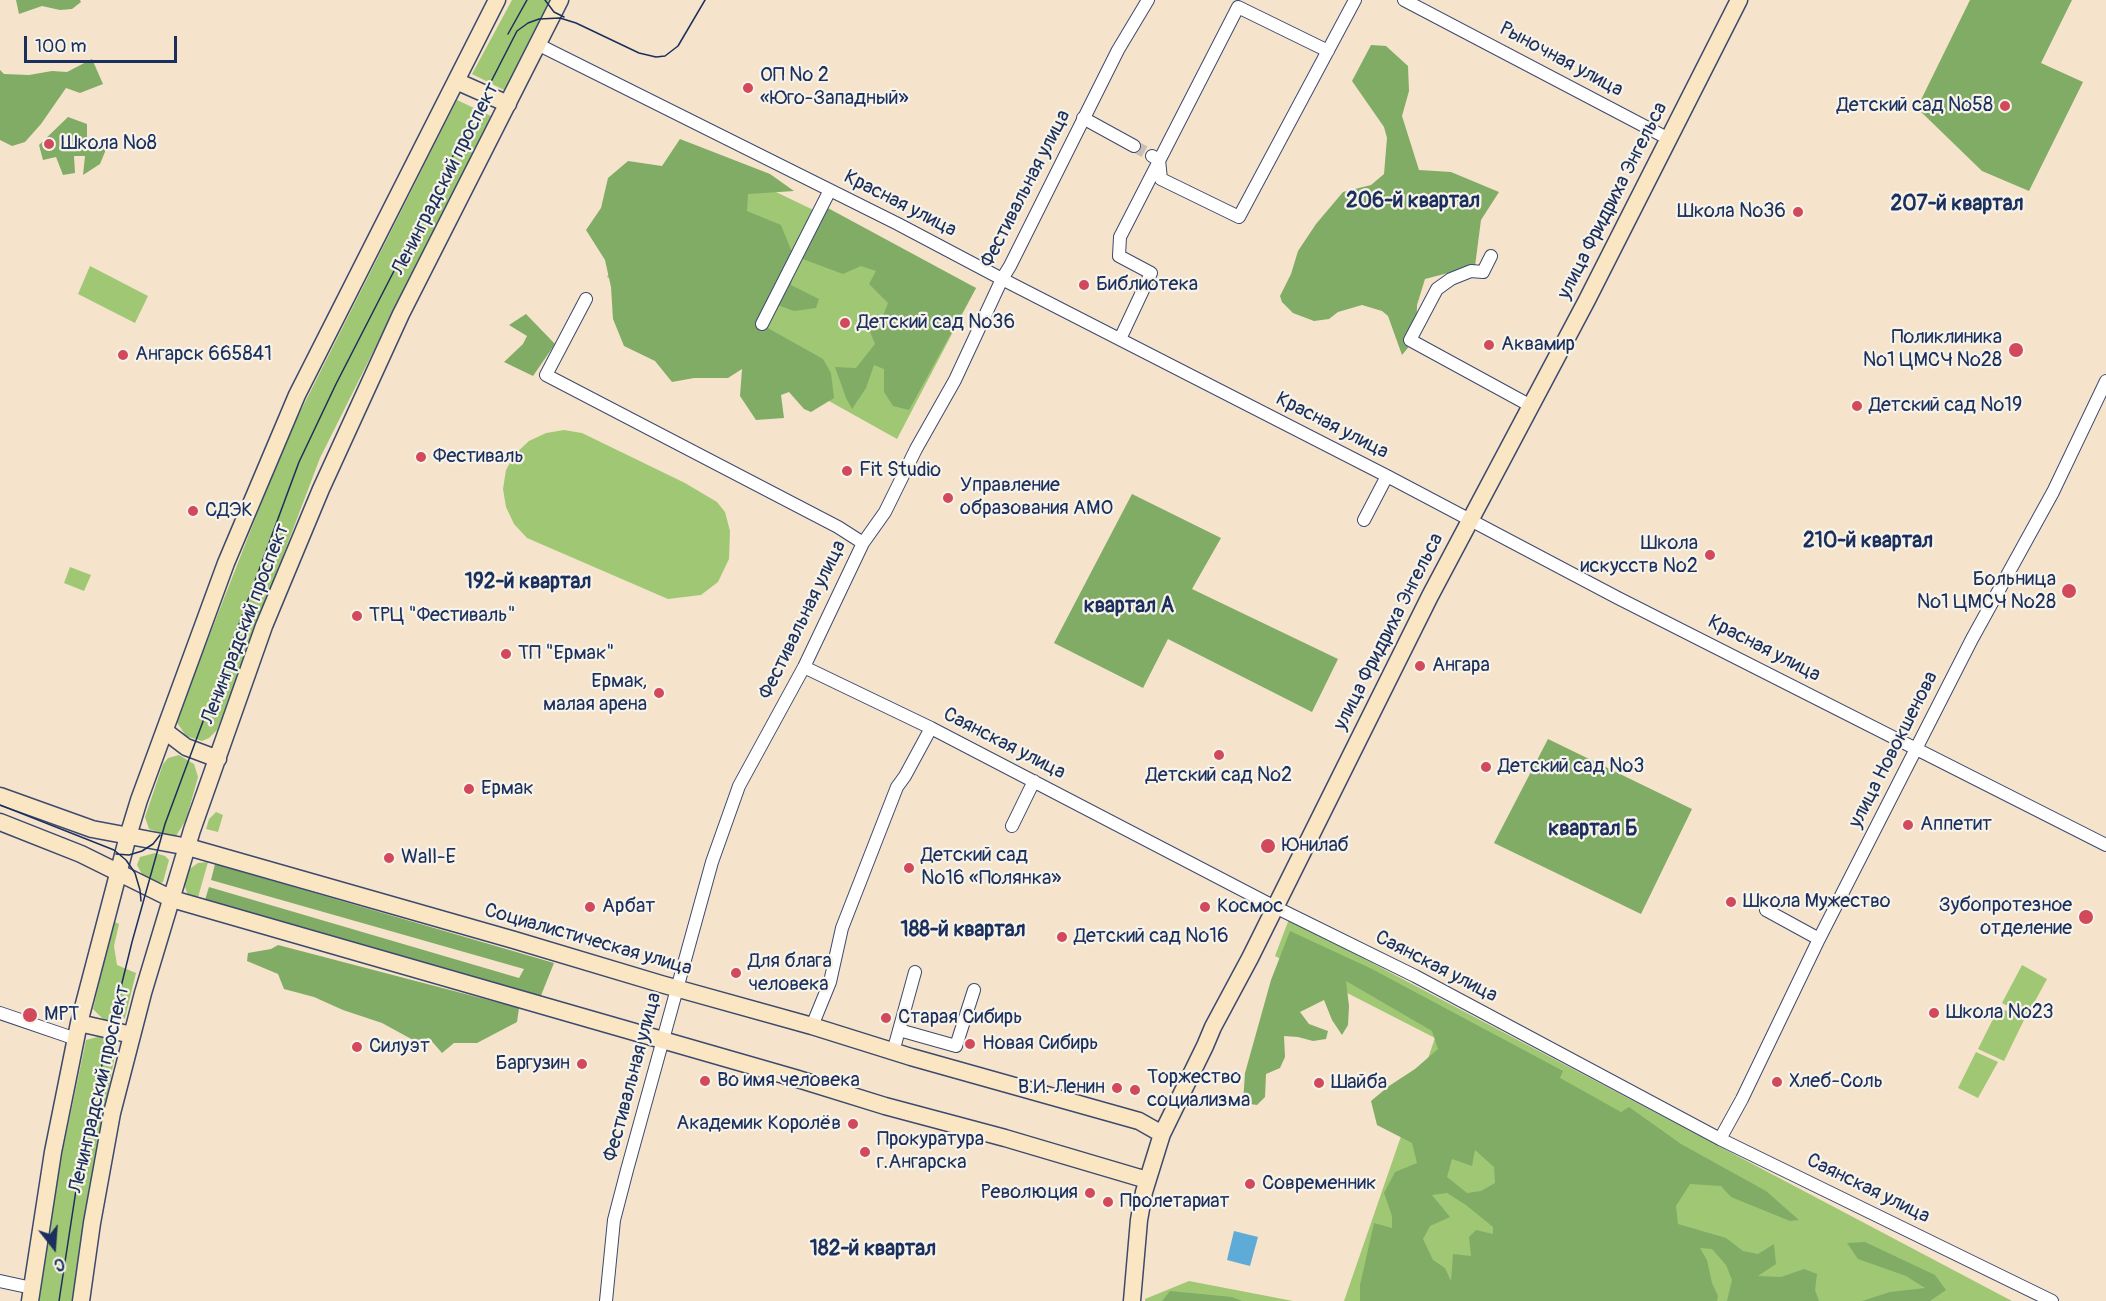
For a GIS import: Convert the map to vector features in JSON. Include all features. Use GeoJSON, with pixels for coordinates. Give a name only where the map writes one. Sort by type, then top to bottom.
{"type":"FeatureCollection","features":[{"type":"Feature","properties":{"kind":"street","name":"Ленинградский проспект"},"geometry":{"type":"LineString","coordinates":[[31,1295],[53,1152],[78,1031],[128,836],[165,731],[226,563],[297,394],[497,0]]}},
{"type":"Feature","properties":{"kind":"street","name":"Ленинградский проспект"},"geometry":{"type":"LineString","coordinates":[[81,1301],[92,1223],[112,1113],[132,1035],[188,847],[264,626],[321,489],[401,314],[560,0]]}},
{"type":"Feature","properties":{"kind":"street","name":"Фестивальная улица"},"geometry":{"type":"LineString","coordinates":[[606,1301],[614,1220],[712,862],[739,786],[804,667],[863,543],[885,512],[916,449],[955,380],[1002,279],[1083,118],[1118,50],[1148,0]]}},
{"type":"Feature","properties":{"kind":"street"},"geometry":{"type":"LineString","coordinates":[[1155,158],[1161,179],[1239,217],[1354,0]]}},
{"type":"Feature","properties":{"kind":"street","name":"Рыночная улица"},"geometry":{"type":"LineString","coordinates":[[1404,0],[1668,138]]}},
{"type":"Feature","properties":{"kind":"street","name":"улица Фридриха Энгельса"},"geometry":{"type":"LineString","coordinates":[[1132,1301],[1139,1220],[1147,1180],[1162,1134],[1213,1027],[1470,520],[1592,290],[1739,0]]}},
{"type":"Feature","properties":{"kind":"street"},"geometry":{"type":"LineString","coordinates":[[1120,339],[1151,273],[1119,256],[1120,237],[1155,158],[1238,7],[1328,51]]}},
{"type":"Feature","properties":{"kind":"street","name":"Красная улица"},"geometry":{"type":"LineString","coordinates":[[539,45],[830,190],[2106,845]]}},
{"type":"Feature","properties":{"kind":"street"},"geometry":{"type":"LineString","coordinates":[[456,81],[508,104]]}},
{"type":"Feature","properties":{"kind":"street"},"geometry":{"type":"LineString","coordinates":[[1083,118],[1134,146]]}},
{"type":"Feature","properties":{"kind":"street"},"geometry":{"type":"LineString","coordinates":[[762,324],[830,190]]}},
{"type":"Feature","properties":{"kind":"street"},"geometry":{"type":"LineString","coordinates":[[1491,256],[1483,272],[1471,271],[1451,279],[1437,289],[1410,340],[1532,405]]}},
{"type":"Feature","properties":{"kind":"street"},"geometry":{"type":"LineString","coordinates":[[586,299],[546,375],[838,527],[863,543]]}},
{"type":"Feature","properties":{"kind":"street","name":"улица Новокшенова"},"geometry":{"type":"LineString","coordinates":[[1720,1139],[1743,1099],[1819,939],[1972,639],[2053,492],[2106,381]]}},
{"type":"Feature","properties":{"kind":"street"},"geometry":{"type":"LineString","coordinates":[[1364,520],[1387,476]]}},
{"type":"Feature","properties":{"kind":"street","name":"Саянская улица"},"geometry":{"type":"LineString","coordinates":[[804,667],[931,728],[1275,907],[1414,976],[1720,1139],[2052,1301]]}},
{"type":"Feature","properties":{"kind":"street"},"geometry":{"type":"LineString","coordinates":[[812,1026],[830,982],[842,928],[897,787],[931,728]]}},
{"type":"Feature","properties":{"kind":"street"},"geometry":{"type":"LineString","coordinates":[[165,731],[186,747],[218,759]]}},
{"type":"Feature","properties":{"kind":"street"},"geometry":{"type":"LineString","coordinates":[[1012,826],[1035,781]]}},
{"type":"Feature","properties":{"kind":"street","name":"Социалистическая улица"},"geometry":{"type":"LineString","coordinates":[[0,796],[92,829],[188,847],[812,1026],[892,1052],[1139,1121],[1162,1134]]}},
{"type":"Feature","properties":{"kind":"street"},"geometry":{"type":"LineString","coordinates":[[0,822],[81,854],[172,899],[1147,1180]]}},
{"type":"Feature","properties":{"kind":"street"},"geometry":{"type":"LineString","coordinates":[[1766,910],[1819,939]]}},
{"type":"Feature","properties":{"kind":"street"},"geometry":{"type":"LineString","coordinates":[[892,1052],[915,972]]}},
{"type":"Feature","properties":{"kind":"street"},"geometry":{"type":"LineString","coordinates":[[898,1030],[956,1046],[974,990]]}},
{"type":"Feature","properties":{"kind":"street"},"geometry":{"type":"LineString","coordinates":[[0,1012],[78,1031],[132,1035]]}},
{"type":"Feature","properties":{"kind":"street"},"geometry":{"type":"LineString","coordinates":[[0,1281],[31,1295]]}},
{"type":"Feature","properties":{"kind":"green space"},"geometry":{"type":"Polygon","coordinates":[[[16,0],[80,0],[81,2],[72,9],[60,10],[42,6],[19,14],[16,0]]]}},
{"type":"Feature","properties":{"kind":"green space"},"geometry":{"type":"Polygon","coordinates":[[[512,0],[551,0],[508,92],[472,74],[512,0]]]}},
{"type":"Feature","properties":{"kind":"green space"},"geometry":{"type":"Polygon","coordinates":[[[1970,0],[2072,0],[2041,63],[2083,82],[2029,191],[1982,171],[1917,108],[1970,0]]]}},
{"type":"Feature","properties":{"kind":"green space"},"geometry":{"type":"Polygon","coordinates":[[[1371,45],[1386,46],[1408,66],[1409,91],[1402,116],[1419,170],[1451,172],[1499,192],[1481,220],[1475,266],[1425,279],[1417,305],[1416,338],[1402,355],[1388,316],[1382,311],[1362,305],[1338,312],[1329,319],[1314,321],[1293,313],[1282,302],[1280,296],[1291,274],[1298,251],[1316,224],[1343,192],[1371,185],[1384,174],[1387,138],[1384,127],[1352,81],[1371,45]]]}},
{"type":"Feature","properties":{"kind":"green space"},"geometry":{"type":"Polygon","coordinates":[[[92,59],[103,84],[80,93],[66,88],[41,124],[25,142],[12,146],[0,140],[0,70],[4,74],[29,75],[52,71],[67,72],[92,59]]]}},
{"type":"Feature","properties":{"kind":"green space"},"geometry":{"type":"Polygon","coordinates":[[[457,100],[491,116],[320,458],[217,730],[202,741],[186,736],[176,721],[286,440],[457,100]]]}},
{"type":"Feature","properties":{"kind":"green space"},"geometry":{"type":"Polygon","coordinates":[[[68,117],[87,124],[87,143],[107,147],[100,164],[83,175],[85,156],[74,156],[75,173],[63,175],[56,157],[43,160],[39,145],[68,117]]]}},
{"type":"Feature","properties":{"kind":"green space"},"geometry":{"type":"Polygon","coordinates":[[[680,139],[770,174],[794,191],[748,194],[747,211],[781,225],[796,262],[791,285],[819,299],[816,308],[794,311],[775,304],[766,327],[823,359],[831,373],[834,398],[811,412],[804,409],[789,392],[781,395],[784,418],[756,420],[740,396],[742,369],[728,378],[694,378],[672,382],[655,361],[624,346],[613,319],[611,287],[605,260],[586,230],[601,208],[608,178],[628,161],[662,166],[680,139]]]}},
{"type":"Feature","properties":{"kind":"green space"},"geometry":{"type":"Polygon","coordinates":[[[678,145],[976,288],[897,439],[607,277],[678,145]]]}},
{"type":"Feature","properties":{"kind":"green space"},"geometry":{"type":"Polygon","coordinates":[[[826,207],[976,288],[909,410],[893,406],[884,392],[884,369],[874,365],[866,388],[852,409],[846,398],[835,367],[856,368],[875,344],[866,322],[880,324],[888,303],[869,284],[876,271],[861,266],[843,274],[800,258],[826,207]]]}},
{"type":"Feature","properties":{"kind":"green space"},"geometry":{"type":"Polygon","coordinates":[[[90,266],[148,296],[135,323],[78,294],[90,266]]]}},
{"type":"Feature","properties":{"kind":"green space"},"geometry":{"type":"Polygon","coordinates":[[[526,314],[555,344],[533,376],[504,362],[523,344],[527,336],[509,325],[526,314]]]}},
{"type":"Feature","properties":{"kind":"green space"},"geometry":{"type":"Polygon","coordinates":[[[564,430],[582,433],[685,483],[717,502],[725,512],[730,531],[729,559],[718,582],[701,595],[668,599],[527,538],[514,524],[506,507],[503,489],[506,470],[515,454],[529,441],[546,433],[564,430]]]}},
{"type":"Feature","properties":{"kind":"green space"},"geometry":{"type":"Polygon","coordinates":[[[1132,494],[1221,538],[1192,589],[1338,659],[1312,712],[1168,639],[1143,688],[1054,643],[1132,494]]]}},
{"type":"Feature","properties":{"kind":"green space"},"geometry":{"type":"Polygon","coordinates":[[[70,567],[91,575],[84,591],[64,583],[70,567]]]}},
{"type":"Feature","properties":{"kind":"green space"},"geometry":{"type":"Polygon","coordinates":[[[1548,739],[1692,809],[1641,914],[1494,843],[1548,739]]]}},
{"type":"Feature","properties":{"kind":"green space"},"geometry":{"type":"Polygon","coordinates":[[[179,755],[194,764],[198,777],[186,820],[176,836],[171,836],[149,829],[145,817],[163,764],[168,758],[179,755]]]}},
{"type":"Feature","properties":{"kind":"green space"},"geometry":{"type":"Polygon","coordinates":[[[216,812],[223,815],[218,832],[206,829],[209,819],[216,812]]]}},
{"type":"Feature","properties":{"kind":"green space"},"geometry":{"type":"Polygon","coordinates":[[[155,853],[169,860],[163,882],[155,884],[143,876],[137,865],[140,857],[155,853]]]}},
{"type":"Feature","properties":{"kind":"green space"},"geometry":{"type":"Polygon","coordinates":[[[208,862],[197,901],[188,896],[184,884],[188,870],[198,863],[208,862]]]}},
{"type":"Feature","properties":{"kind":"green space"},"geometry":{"type":"Polygon","coordinates":[[[215,864],[554,963],[540,998],[204,903],[209,887],[519,978],[524,969],[211,880],[215,864]]]}},
{"type":"Feature","properties":{"kind":"green space"},"geometry":{"type":"Polygon","coordinates":[[[1289,919],[2012,1301],[1344,1301],[1435,1038],[1275,956],[1289,919]]]}},
{"type":"Feature","properties":{"kind":"green space"},"geometry":{"type":"Polygon","coordinates":[[[113,921],[119,924],[114,946],[117,965],[136,973],[125,1018],[118,1022],[105,1021],[93,1009],[113,921]]]}},
{"type":"Feature","properties":{"kind":"green space"},"geometry":{"type":"Polygon","coordinates":[[[1290,931],[1372,969],[1563,1071],[1560,1078],[1621,1112],[1629,1107],[1681,1144],[1766,1191],[1799,1220],[1790,1221],[1731,1197],[1721,1186],[1690,1184],[1676,1206],[1678,1224],[1726,1238],[1743,1251],[1758,1254],[1774,1244],[1776,1264],[1758,1276],[1781,1277],[1804,1269],[1817,1274],[1815,1290],[1819,1301],[1727,1301],[1732,1280],[1726,1265],[1712,1249],[1700,1248],[1707,1260],[1712,1283],[1718,1296],[1717,1301],[1360,1301],[1360,1285],[1374,1223],[1392,1228],[1392,1216],[1384,1193],[1395,1172],[1417,1163],[1412,1143],[1377,1125],[1371,1101],[1438,1049],[1432,1031],[1346,981],[1349,1006],[1348,1025],[1342,1035],[1332,1020],[1324,1000],[1300,1012],[1309,1024],[1328,1031],[1326,1039],[1313,1041],[1284,1036],[1285,1057],[1280,1068],[1266,1074],[1265,1097],[1257,1105],[1243,1103],[1245,1073],[1271,980],[1290,931]],[[1475,1150],[1472,1166],[1452,1159],[1447,1177],[1467,1193],[1481,1191],[1495,1183],[1494,1167],[1475,1150]],[[1447,1193],[1432,1195],[1450,1217],[1430,1226],[1423,1239],[1433,1260],[1445,1268],[1451,1281],[1453,1254],[1471,1256],[1469,1237],[1476,1230],[1493,1234],[1493,1227],[1447,1193]]]}},
{"type":"Feature","properties":{"kind":"green space"},"geometry":{"type":"Polygon","coordinates":[[[278,945],[519,1008],[517,1022],[477,1043],[454,1043],[442,1053],[429,1038],[415,1041],[382,1023],[314,997],[284,989],[278,974],[247,961],[248,953],[271,949],[278,945]]]}},
{"type":"Feature","properties":{"kind":"green space"},"geometry":{"type":"Polygon","coordinates":[[[2022,965],[2047,979],[2027,1016],[2002,1003],[2022,965]]]}},
{"type":"Feature","properties":{"kind":"green space"},"geometry":{"type":"Polygon","coordinates":[[[1999,1007],[2024,1020],[2004,1061],[1978,1049],[1999,1007]]]}},
{"type":"Feature","properties":{"kind":"green space"},"geometry":{"type":"Polygon","coordinates":[[[101,1036],[116,1042],[116,1050],[92,1173],[72,1301],[39,1301],[56,1183],[86,1040],[101,1036]]]}},
{"type":"Feature","properties":{"kind":"green space"},"geometry":{"type":"Polygon","coordinates":[[[1976,1052],[1998,1062],[1978,1098],[1958,1088],[1976,1052]]]}},
{"type":"Feature","properties":{"kind":"green space"},"geometry":{"type":"Polygon","coordinates":[[[1865,1242],[1935,1275],[1946,1290],[1930,1301],[1862,1301],[1890,1292],[1925,1288],[1906,1276],[1858,1259],[1847,1243],[1865,1242]]]}},
{"type":"Feature","properties":{"kind":"green space"},"geometry":{"type":"Polygon","coordinates":[[[1189,1281],[1293,1301],[1145,1301],[1145,1299],[1189,1281]]]}},
{"type":"Feature","properties":{"kind":"green space"},"geometry":{"type":"Polygon","coordinates":[[[1170,1291],[1232,1297],[1242,1301],[1162,1301],[1170,1291]]]}},
{"type":"Feature","properties":{"kind":"water"},"geometry":{"type":"Polygon","coordinates":[[[1234,1231],[1258,1237],[1250,1266],[1227,1260],[1234,1231]]]}},
{"type":"Feature","properties":{"kind":"tunnel"},"geometry":{"type":"LineString","coordinates":[[1134,146],[1152,156]]}},
{"type":"Feature","properties":{"kind":"tram line"},"geometry":{"type":"LineString","coordinates":[[508,34],[527,0]]}},
{"type":"Feature","properties":{"kind":"tram line"},"geometry":{"type":"LineString","coordinates":[[545,0],[554,12],[564,17]]}},
{"type":"Feature","properties":{"kind":"tram line"},"geometry":{"type":"LineString","coordinates":[[59,1301],[84,1138],[132,942],[165,824],[299,462],[336,384],[517,31],[539,19],[560,18],[576,23],[639,53],[656,57],[665,56],[678,46],[705,0]]}},
{"type":"Feature","properties":{"kind":"tram line"},"geometry":{"type":"LineString","coordinates":[[0,805],[114,850],[126,860],[135,873],[141,901]]}},
{"type":"Feature","properties":{"kind":"tram line"},"geometry":{"type":"LineString","coordinates":[[116,854],[129,855],[142,851],[153,844],[160,835]]}},
{"type":"Feature","properties":{"kind":"place","name":"ОП № 2 «Юго-Западный»"},"geometry":{"type":"Point","coordinates":[748,88]}},
{"type":"Feature","properties":{"kind":"place","name":"Детский сад №58"},"geometry":{"type":"Point","coordinates":[2005,106]}},
{"type":"Feature","properties":{"kind":"place","name":"Школа №8"},"geometry":{"type":"Point","coordinates":[49,144]}},
{"type":"Feature","properties":{"kind":"place","name":"Школа №36"},"geometry":{"type":"Point","coordinates":[1798,212]}},
{"type":"Feature","properties":{"kind":"place","name":"Библиотека"},"geometry":{"type":"Point","coordinates":[1084,285]}},
{"type":"Feature","properties":{"kind":"place","name":"Детский сад №36"},"geometry":{"type":"Point","coordinates":[845,323]}},
{"type":"Feature","properties":{"kind":"place","name":"Аквамир"},"geometry":{"type":"Point","coordinates":[1489,345]}},
{"type":"Feature","properties":{"kind":"place","name":"Поликлиника №1 ЦМСЧ №28"},"geometry":{"type":"Point","coordinates":[2016,350]}},
{"type":"Feature","properties":{"kind":"place","name":"Ангарск 665841"},"geometry":{"type":"Point","coordinates":[123,355]}},
{"type":"Feature","properties":{"kind":"place","name":"Детский сад №19"},"geometry":{"type":"Point","coordinates":[1857,406]}},
{"type":"Feature","properties":{"kind":"place","name":"Фестиваль"},"geometry":{"type":"Point","coordinates":[421,457]}},
{"type":"Feature","properties":{"kind":"place","name":"Fit Studio"},"geometry":{"type":"Point","coordinates":[847,471]}},
{"type":"Feature","properties":{"kind":"place","name":"Управление образования АМО"},"geometry":{"type":"Point","coordinates":[948,498]}},
{"type":"Feature","properties":{"kind":"place","name":"СДЭК"},"geometry":{"type":"Point","coordinates":[193,511]}},
{"type":"Feature","properties":{"kind":"place","name":"Школа искусств №2"},"geometry":{"type":"Point","coordinates":[1710,555]}},
{"type":"Feature","properties":{"kind":"place","name":"Больница №1 ЦМСЧ №28"},"geometry":{"type":"Point","coordinates":[2069,591]}},
{"type":"Feature","properties":{"kind":"place","name":"ТРЦ \"Фестиваль\""},"geometry":{"type":"Point","coordinates":[357,616]}},
{"type":"Feature","properties":{"kind":"place","name":"ТП \"Ермак\""},"geometry":{"type":"Point","coordinates":[506,654]}},
{"type":"Feature","properties":{"kind":"place","name":"Ангара"},"geometry":{"type":"Point","coordinates":[1420,666]}},
{"type":"Feature","properties":{"kind":"place","name":"Ермак, малая арена"},"geometry":{"type":"Point","coordinates":[659,693]}},
{"type":"Feature","properties":{"kind":"place","name":"Детский сад №2"},"geometry":{"type":"Point","coordinates":[1219,755]}},
{"type":"Feature","properties":{"kind":"place","name":"Детский сад №3"},"geometry":{"type":"Point","coordinates":[1486,767]}},
{"type":"Feature","properties":{"kind":"place","name":"Ермак"},"geometry":{"type":"Point","coordinates":[469,789]}},
{"type":"Feature","properties":{"kind":"place","name":"Аппетит"},"geometry":{"type":"Point","coordinates":[1908,825]}},
{"type":"Feature","properties":{"kind":"place","name":"Юнилаб"},"geometry":{"type":"Point","coordinates":[1268,846]}},
{"type":"Feature","properties":{"kind":"place","name":"Wall-E"},"geometry":{"type":"Point","coordinates":[389,858]}},
{"type":"Feature","properties":{"kind":"place","name":"Детский сад №16 «Полянка»"},"geometry":{"type":"Point","coordinates":[909,868]}},
{"type":"Feature","properties":{"kind":"place","name":"Школа Мужество"},"geometry":{"type":"Point","coordinates":[1731,902]}},
{"type":"Feature","properties":{"kind":"place","name":"Арбат"},"geometry":{"type":"Point","coordinates":[590,907]}},
{"type":"Feature","properties":{"kind":"place","name":"Космос"},"geometry":{"type":"Point","coordinates":[1205,907]}},
{"type":"Feature","properties":{"kind":"place","name":"Зубопротезное отделение"},"geometry":{"type":"Point","coordinates":[2086,917]}},
{"type":"Feature","properties":{"kind":"place","name":"Детский сад №16"},"geometry":{"type":"Point","coordinates":[1062,937]}},
{"type":"Feature","properties":{"kind":"place","name":"Для блага человека"},"geometry":{"type":"Point","coordinates":[736,973]}},
{"type":"Feature","properties":{"kind":"place","name":"Школа №23"},"geometry":{"type":"Point","coordinates":[1934,1013]}},
{"type":"Feature","properties":{"kind":"place","name":"МРТ"},"geometry":{"type":"Point","coordinates":[30,1015]}},
{"type":"Feature","properties":{"kind":"place","name":"Старая Сибирь"},"geometry":{"type":"Point","coordinates":[886,1018]}},
{"type":"Feature","properties":{"kind":"place","name":"Новая Сибирь"},"geometry":{"type":"Point","coordinates":[970,1044]}},
{"type":"Feature","properties":{"kind":"place","name":"Силуэт"},"geometry":{"type":"Point","coordinates":[357,1047]}},
{"type":"Feature","properties":{"kind":"place","name":"Баргузин"},"geometry":{"type":"Point","coordinates":[582,1064]}},
{"type":"Feature","properties":{"kind":"place","name":"Во имя человека"},"geometry":{"type":"Point","coordinates":[705,1081]}},
{"type":"Feature","properties":{"kind":"place","name":"Хлеб-Соль"},"geometry":{"type":"Point","coordinates":[1777,1082]}},
{"type":"Feature","properties":{"kind":"place","name":"Шайба"},"geometry":{"type":"Point","coordinates":[1319,1083]}},
{"type":"Feature","properties":{"kind":"place","name":"В.И. Ленин"},"geometry":{"type":"Point","coordinates":[1117,1088]}},
{"type":"Feature","properties":{"kind":"place","name":"Торжество социализма"},"geometry":{"type":"Point","coordinates":[1135,1090]}},
{"type":"Feature","properties":{"kind":"place","name":"Академик Королёв"},"geometry":{"type":"Point","coordinates":[853,1124]}},
{"type":"Feature","properties":{"kind":"place","name":"Прокуратура г.Ангарска"},"geometry":{"type":"Point","coordinates":[865,1152]}},
{"type":"Feature","properties":{"kind":"place","name":"Современник"},"geometry":{"type":"Point","coordinates":[1250,1184]}},
{"type":"Feature","properties":{"kind":"place","name":"Революция"},"geometry":{"type":"Point","coordinates":[1090,1193]}},
{"type":"Feature","properties":{"kind":"place","name":"Пролетариат"},"geometry":{"type":"Point","coordinates":[1108,1202]}},
{"type":"Feature","properties":{"kind":"district","name":"206-й квартал"},"geometry":{"type":"Point","coordinates":[1413,202]}},
{"type":"Feature","properties":{"kind":"district","name":"207-й квартал"},"geometry":{"type":"Point","coordinates":[1957,205]}},
{"type":"Feature","properties":{"kind":"district","name":"210-й квартал"},"geometry":{"type":"Point","coordinates":[1868,542]}},
{"type":"Feature","properties":{"kind":"district","name":"192-й квартал"},"geometry":{"type":"Point","coordinates":[528,583]}},
{"type":"Feature","properties":{"kind":"district","name":"квартал А"},"geometry":{"type":"Point","coordinates":[1129,607]}},
{"type":"Feature","properties":{"kind":"district","name":"квартал Б"},"geometry":{"type":"Point","coordinates":[1593,830]}},
{"type":"Feature","properties":{"kind":"district","name":"188-й квартал"},"geometry":{"type":"Point","coordinates":[963,931]}},
{"type":"Feature","properties":{"kind":"district","name":"182-й квартал"},"geometry":{"type":"Point","coordinates":[873,1250]}}]}
